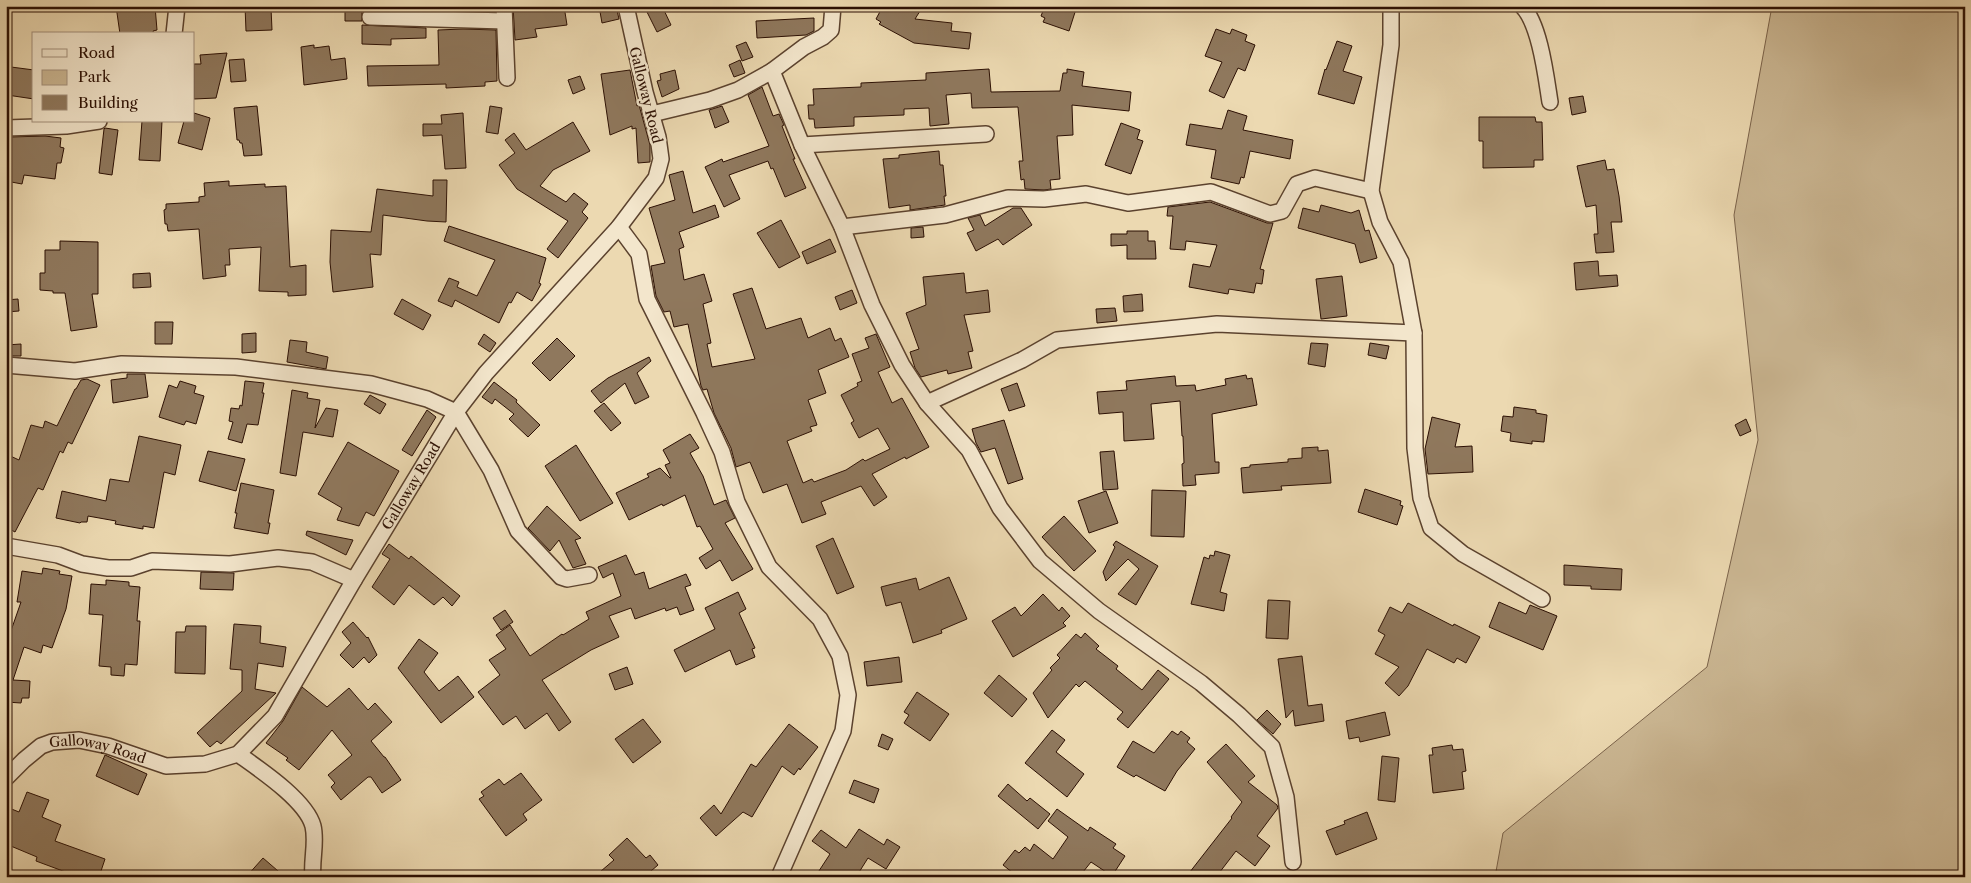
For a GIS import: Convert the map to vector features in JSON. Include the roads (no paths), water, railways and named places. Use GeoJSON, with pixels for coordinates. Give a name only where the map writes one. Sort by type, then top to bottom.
{"type":"FeatureCollection","features":[{"type":"Feature","properties":{"kind":"street"},"geometry":{"type":"LineString","coordinates":[[174,32],[177,6]]}},
{"type":"Feature","properties":{"kind":"street","name":"Galloway Road"},"geometry":{"type":"LineString","coordinates":[[6,778],[40,746],[52,742],[78,740],[108,746],[166,766],[205,764],[238,754],[276,716],[354,580],[456,412],[486,372],[619,227],[656,178],[661,159],[658,137],[626,6]]}},
{"type":"Feature","properties":{"kind":"street"},"geometry":{"type":"LineString","coordinates":[[652,114],[710,100],[738,90],[772,71],[831,30],[833,6]]}},
{"type":"Feature","properties":{"kind":"street"},"geometry":{"type":"LineString","coordinates":[[1391,6],[1391,45],[1371,191],[1380,222],[1400,262],[1414,332],[1415,448],[1421,498],[1431,528],[1463,554],[1542,600]]}},
{"type":"Feature","properties":{"kind":"street"},"geometry":{"type":"LineString","coordinates":[[1522,6],[1528,12],[1543,57],[1550,102]]}},
{"type":"Feature","properties":{"kind":"street"},"geometry":{"type":"LineString","coordinates":[[370,18],[504,13],[507,78]]}},
{"type":"Feature","properties":{"kind":"street"},"geometry":{"type":"LineString","coordinates":[[772,71],[802,145],[842,228],[872,305],[902,365],[927,403],[969,450],[1000,508],[1040,561],[1098,611],[1202,684],[1239,715],[1272,747],[1286,797],[1293,862]]}},
{"type":"Feature","properties":{"kind":"street"},"geometry":{"type":"LineString","coordinates":[[6,128],[66,126],[92,122]]}},
{"type":"Feature","properties":{"kind":"street"},"geometry":{"type":"LineString","coordinates":[[802,145],[986,134]]}},
{"type":"Feature","properties":{"kind":"street"},"geometry":{"type":"LineString","coordinates":[[842,228],[945,215],[1008,198],[1044,200],[1086,194],[1128,203],[1211,192],[1270,214],[1282,211],[1297,184],[1315,178],[1371,191]]}},
{"type":"Feature","properties":{"kind":"street"},"geometry":{"type":"LineString","coordinates":[[619,227],[639,254],[647,299],[722,452],[737,502],[769,567],[820,619],[840,656],[848,695],[843,730],[779,877]]}},
{"type":"Feature","properties":{"kind":"street"},"geometry":{"type":"LineString","coordinates":[[927,403],[1022,360],[1058,340],[1217,324],[1414,332]]}},
{"type":"Feature","properties":{"kind":"street"},"geometry":{"type":"LineString","coordinates":[[6,365],[75,371],[122,364],[236,367],[370,384],[427,398],[456,412],[491,470],[518,531],[561,577],[567,579],[589,575]]}},
{"type":"Feature","properties":{"kind":"street"},"geometry":{"type":"LineString","coordinates":[[6,546],[58,555],[82,564],[108,568],[131,568],[152,561],[230,564],[278,558],[312,562],[354,580]]}},
{"type":"Feature","properties":{"kind":"street"},"geometry":{"type":"LineString","coordinates":[[238,754],[267,774],[295,799],[312,824],[313,877]]}}]}
